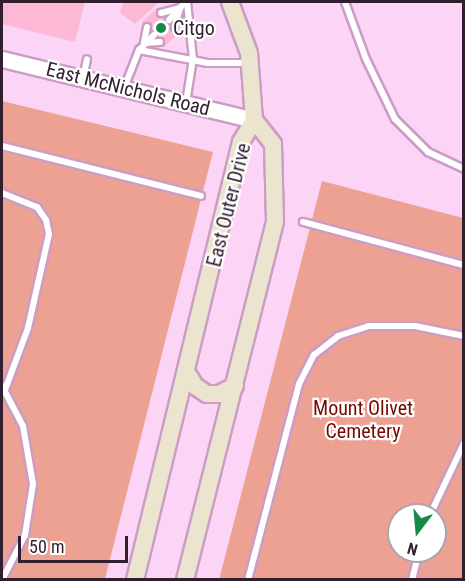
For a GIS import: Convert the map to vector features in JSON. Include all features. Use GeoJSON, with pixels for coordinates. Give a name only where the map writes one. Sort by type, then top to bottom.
{"type":"FeatureCollection","features":[{"type":"Feature","properties":{"kind":"main road"},"geometry":{"type":"LineString","coordinates":[[230,2],[250,63],[254,120]]}},
{"type":"Feature","properties":{"kind":"main road","name":"East Outer Drive"},"geometry":{"type":"LineString","coordinates":[[135,579],[187,373],[241,142],[254,120],[273,144],[275,221],[185,579]]}},
{"type":"Feature","properties":{"kind":"main road"},"geometry":{"type":"LineString","coordinates":[[187,373],[195,386],[207,394],[219,394],[235,386]]}},
{"type":"Feature","properties":{"kind":"street","name":"East McNichols Road"},"geometry":{"type":"LineString","coordinates":[[2,59],[254,120]]}},
{"type":"Feature","properties":{"kind":"lane"},"geometry":{"type":"LineString","coordinates":[[169,20],[186,2]]}},
{"type":"Feature","properties":{"kind":"lane"},"geometry":{"type":"LineString","coordinates":[[186,2],[193,59],[186,103]]}},
{"type":"Feature","properties":{"kind":"lane"},"geometry":{"type":"LineString","coordinates":[[345,2],[366,59],[395,119],[428,152],[464,169]]}},
{"type":"Feature","properties":{"kind":"lane"},"geometry":{"type":"LineString","coordinates":[[161,13],[180,8]]}},
{"type":"Feature","properties":{"kind":"lane"},"geometry":{"type":"LineString","coordinates":[[175,27],[180,8]]}},
{"type":"Feature","properties":{"kind":"lane"},"geometry":{"type":"LineString","coordinates":[[144,43],[147,27]]}},
{"type":"Feature","properties":{"kind":"lane"},"geometry":{"type":"LineString","coordinates":[[124,88],[139,50],[154,35]]}},
{"type":"Feature","properties":{"kind":"lane"},"geometry":{"type":"LineString","coordinates":[[144,43],[160,42]]}},
{"type":"Feature","properties":{"kind":"lane"},"geometry":{"type":"LineString","coordinates":[[139,50],[193,59],[250,63]]}},
{"type":"Feature","properties":{"kind":"lane"},"geometry":{"type":"LineString","coordinates":[[82,78],[87,59]]}},
{"type":"Feature","properties":{"kind":"lane"},"geometry":{"type":"LineString","coordinates":[[2,147],[201,196]]}},
{"type":"Feature","properties":{"kind":"lane"},"geometry":{"type":"LineString","coordinates":[[2,193],[37,207],[46,220],[49,234],[28,328],[3,388],[28,446],[33,484],[25,535],[2,579]]}},
{"type":"Feature","properties":{"kind":"lane"},"geometry":{"type":"LineString","coordinates":[[303,222],[464,265]]}},
{"type":"Feature","properties":{"kind":"lane"},"geometry":{"type":"LineString","coordinates":[[248,579],[300,384],[314,355],[338,336],[369,326],[415,326],[464,336]]}},
{"type":"Feature","properties":{"kind":"lane"},"geometry":{"type":"LineString","coordinates":[[436,503],[464,442]]}},
{"type":"Feature","properties":{"kind":"lane"},"geometry":{"type":"LineString","coordinates":[[412,579],[416,563]]}},
{"type":"Feature","properties":{"kind":"green space"},"geometry":{"type":"Polygon","coordinates":[[[2,101],[213,152],[105,579],[2,580],[2,101]]]}},
{"type":"Feature","properties":{"kind":"green space","name":"Mount Olivet Cemetery"},"geometry":{"type":"Polygon","coordinates":[[[322,181],[463,218],[463,579],[219,580],[322,181]]]}},
{"type":"Feature","properties":{"kind":"building"},"geometry":{"type":"Polygon","coordinates":[[[2,2],[85,2],[75,42],[2,24],[2,2]]]}},
{"type":"Feature","properties":{"kind":"building"},"geometry":{"type":"Polygon","coordinates":[[[123,2],[159,2],[135,24],[120,13],[123,2]]]}},
{"type":"Feature","properties":{"kind":"building"},"geometry":{"type":"Polygon","coordinates":[[[157,8],[180,32],[165,46],[142,23],[157,8]]]}},
{"type":"Feature","properties":{"kind":"place","name":"Citgo"},"geometry":{"type":"Point","coordinates":[161,28]}}]}
